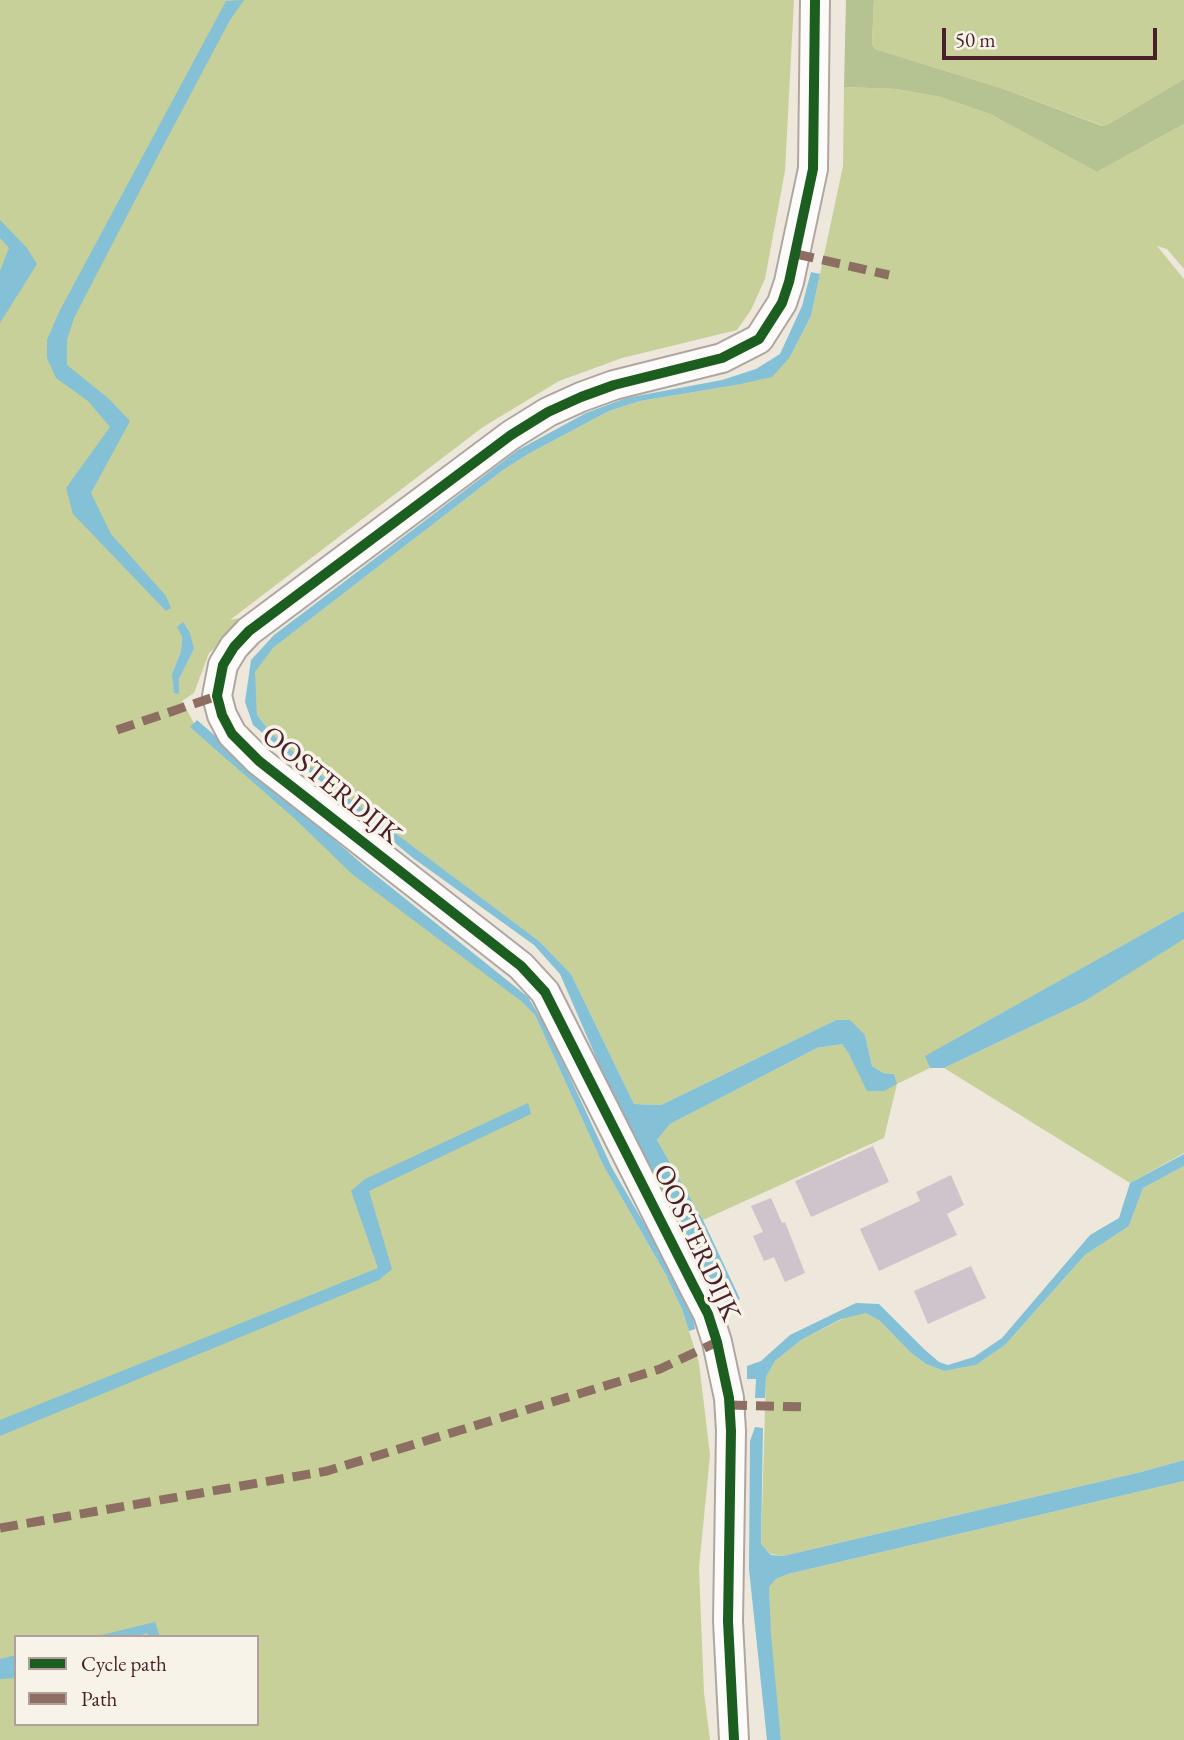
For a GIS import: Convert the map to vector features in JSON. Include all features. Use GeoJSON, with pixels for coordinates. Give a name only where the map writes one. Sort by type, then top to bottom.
{"type":"FeatureCollection","features":[{"type":"Feature","properties":{"kind":"street","name":"OOSTERDIJK"},"geometry":{"type":"LineString","coordinates":[[734,1740],[728,1633],[729,1398],[717,1342],[708,1314],[694,1285],[545,992],[521,966],[259,761],[232,734],[222,715],[217,696],[223,665],[234,647],[249,631],[511,435],[548,412],[581,397],[614,385],[722,358],[759,339],[782,303],[789,282],[813,169],[815,0]]}},
{"type":"Feature","properties":{"kind":"green space"},"geometry":{"type":"Polygon","coordinates":[[[0,0],[794,0],[785,171],[765,279],[751,310],[737,330],[622,358],[559,381],[483,427],[230,620],[258,614],[209,653],[194,693],[182,701],[195,725],[302,812],[535,1015],[603,1165],[666,1275],[683,1312],[699,1363],[710,1455],[699,1568],[704,1693],[710,1740],[0,1740],[0,0]],[[182,636],[181,651],[172,674],[179,694],[179,679],[194,649],[182,636]]]}},
{"type":"Feature","properties":{"kind":"green space"},"geometry":{"type":"Polygon","coordinates":[[[846,0],[874,0],[872,44],[875,49],[1004,89],[1102,126],[1184,79],[1184,124],[1097,172],[990,114],[940,97],[896,89],[844,87],[846,0]]]}},
{"type":"Feature","properties":{"kind":"green space"},"geometry":{"type":"Polygon","coordinates":[[[874,0],[1184,0],[1184,79],[1103,126],[1004,89],[875,49],[872,44],[874,0]]]}},
{"type":"Feature","properties":{"kind":"green space"},"geometry":{"type":"Polygon","coordinates":[[[844,87],[896,89],[940,97],[990,114],[1097,172],[1184,124],[1184,269],[1167,249],[1157,246],[1184,279],[1184,911],[926,1056],[930,1068],[897,1085],[894,1074],[883,1073],[872,1066],[865,1035],[836,1020],[661,1105],[634,1104],[571,974],[539,941],[346,797],[272,734],[257,715],[254,672],[273,648],[503,470],[530,453],[609,411],[640,401],[736,385],[790,357],[811,316],[843,166],[844,87]]]}},
{"type":"Feature","properties":{"kind":"green space"},"geometry":{"type":"Polygon","coordinates":[[[1184,938],[1184,1153],[1130,1183],[944,1068],[1085,1001],[1184,938]]]}},
{"type":"Feature","properties":{"kind":"green space"},"geometry":{"type":"Polygon","coordinates":[[[842,1044],[849,1054],[897,1085],[884,1138],[703,1220],[657,1140],[670,1124],[817,1048],[842,1044]]]}},
{"type":"Feature","properties":{"kind":"green space"},"geometry":{"type":"Polygon","coordinates":[[[1184,1166],[1184,1460],[783,1556],[771,1554],[761,1545],[766,1377],[775,1361],[801,1340],[852,1314],[866,1313],[880,1321],[911,1353],[926,1364],[944,1371],[976,1365],[1005,1345],[1085,1255],[1129,1226],[1143,1188],[1184,1166]]]}},
{"type":"Feature","properties":{"kind":"green space"},"geometry":{"type":"Polygon","coordinates":[[[1184,1481],[1184,1740],[781,1740],[770,1632],[769,1587],[776,1579],[1184,1481]]]}},
{"type":"Feature","properties":{"kind":"water"},"geometry":{"type":"Polygon","coordinates":[[[244,0],[230,20],[161,150],[74,318],[67,340],[67,365],[108,398],[130,421],[91,493],[111,534],[166,596],[171,608],[166,611],[73,514],[66,488],[110,427],[88,401],[56,378],[47,358],[47,340],[59,312],[226,1],[244,0]]]}},
{"type":"Feature","properties":{"kind":"water"},"geometry":{"type":"Polygon","coordinates":[[[0,220],[27,248],[37,264],[0,323],[0,271],[9,248],[0,238],[0,220]]]}},
{"type":"Feature","properties":{"kind":"water"},"geometry":{"type":"Polygon","coordinates":[[[811,272],[820,274],[811,316],[790,357],[772,377],[640,401],[609,411],[530,453],[503,470],[273,648],[255,672],[257,715],[272,734],[347,797],[539,941],[571,974],[634,1104],[661,1105],[836,1020],[850,1020],[865,1035],[872,1066],[883,1073],[894,1074],[897,1084],[884,1091],[867,1091],[842,1044],[817,1048],[670,1124],[657,1140],[703,1220],[740,1299],[726,1306],[630,1136],[560,974],[534,945],[413,858],[253,725],[245,702],[251,660],[274,635],[518,450],[586,413],[626,398],[722,380],[756,369],[780,354],[802,306],[811,272]]]}},
{"type":"Feature","properties":{"kind":"water"},"geometry":{"type":"Polygon","coordinates":[[[183,622],[190,633],[194,649],[179,679],[179,694],[174,693],[172,674],[181,651],[182,636],[177,627],[183,622]]]}},
{"type":"Feature","properties":{"kind":"water"},"geometry":{"type":"Polygon","coordinates":[[[197,720],[362,864],[528,997],[549,1032],[612,1168],[692,1313],[695,1329],[689,1331],[666,1275],[603,1165],[535,1015],[521,1001],[352,874],[294,818],[190,727],[197,720]]]}},
{"type":"Feature","properties":{"kind":"water"},"geometry":{"type":"Polygon","coordinates":[[[1184,911],[1184,939],[1085,1001],[944,1068],[930,1068],[925,1056],[1184,911]]]}},
{"type":"Feature","properties":{"kind":"water"},"geometry":{"type":"Polygon","coordinates":[[[528,1103],[531,1114],[369,1191],[392,1269],[379,1280],[0,1436],[0,1420],[378,1268],[351,1191],[365,1179],[528,1103]]]}},
{"type":"Feature","properties":{"kind":"water"},"geometry":{"type":"Polygon","coordinates":[[[1184,1154],[1184,1166],[1143,1188],[1129,1226],[1085,1255],[1005,1345],[976,1365],[944,1371],[926,1364],[911,1353],[880,1321],[866,1313],[841,1319],[801,1340],[775,1361],[766,1377],[765,1398],[755,1398],[756,1379],[747,1379],[747,1366],[761,1361],[790,1335],[856,1303],[879,1304],[939,1362],[948,1365],[974,1357],[1002,1338],[1090,1235],[1119,1218],[1130,1183],[1184,1154]]]}},
{"type":"Feature","properties":{"kind":"water"},"geometry":{"type":"Polygon","coordinates":[[[755,1427],[763,1428],[761,1544],[771,1555],[783,1556],[1184,1460],[1184,1481],[776,1579],[769,1587],[781,1740],[767,1740],[749,1569],[750,1441],[755,1427]]]}},
{"type":"Feature","properties":{"kind":"water"},"geometry":{"type":"Polygon","coordinates":[[[155,1622],[159,1635],[147,1633],[101,1635],[155,1622]]]}},
{"type":"Feature","properties":{"kind":"water"},"geometry":{"type":"Polygon","coordinates":[[[14,1656],[14,1678],[0,1679],[0,1659],[14,1656]]]}},
{"type":"Feature","properties":{"kind":"building"},"geometry":{"type":"Polygon","coordinates":[[[873,1146],[889,1182],[811,1217],[795,1181],[873,1146]]]}},
{"type":"Feature","properties":{"kind":"building"},"geometry":{"type":"Polygon","coordinates":[[[951,1175],[964,1205],[947,1214],[957,1235],[879,1271],[860,1229],[920,1201],[916,1192],[951,1175]]]}},
{"type":"Feature","properties":{"kind":"building"},"geometry":{"type":"Polygon","coordinates":[[[771,1198],[782,1223],[785,1222],[805,1273],[785,1282],[774,1257],[764,1261],[753,1236],[763,1232],[751,1206],[771,1198]]]}},
{"type":"Feature","properties":{"kind":"building"},"geometry":{"type":"Polygon","coordinates":[[[971,1266],[986,1298],[928,1324],[914,1291],[971,1266]]]}},
{"type":"Feature","properties":{"kind":"marked path"},"geometry":{"type":"LineString","coordinates":[[796,254],[889,275]]}},
{"type":"Feature","properties":{"kind":"marked path"},"geometry":{"type":"LineString","coordinates":[[117,730],[217,696]]}},
{"type":"Feature","properties":{"kind":"marked path"},"geometry":{"type":"LineString","coordinates":[[0,1528],[327,1471],[660,1369],[717,1342]]}},
{"type":"Feature","properties":{"kind":"marked path"},"geometry":{"type":"LineString","coordinates":[[729,1405],[806,1407]]}},
{"type":"Feature","properties":{"kind":"cycle path"},"geometry":{"type":"LineString","coordinates":[[734,1740],[728,1621],[731,1431],[729,1398],[708,1314],[545,992],[521,966],[259,761],[232,734],[222,715],[217,696],[223,665],[234,647],[249,631],[511,435],[548,412],[581,397],[614,385],[722,358],[759,339],[782,303],[789,282],[813,169],[815,0]]}}]}
